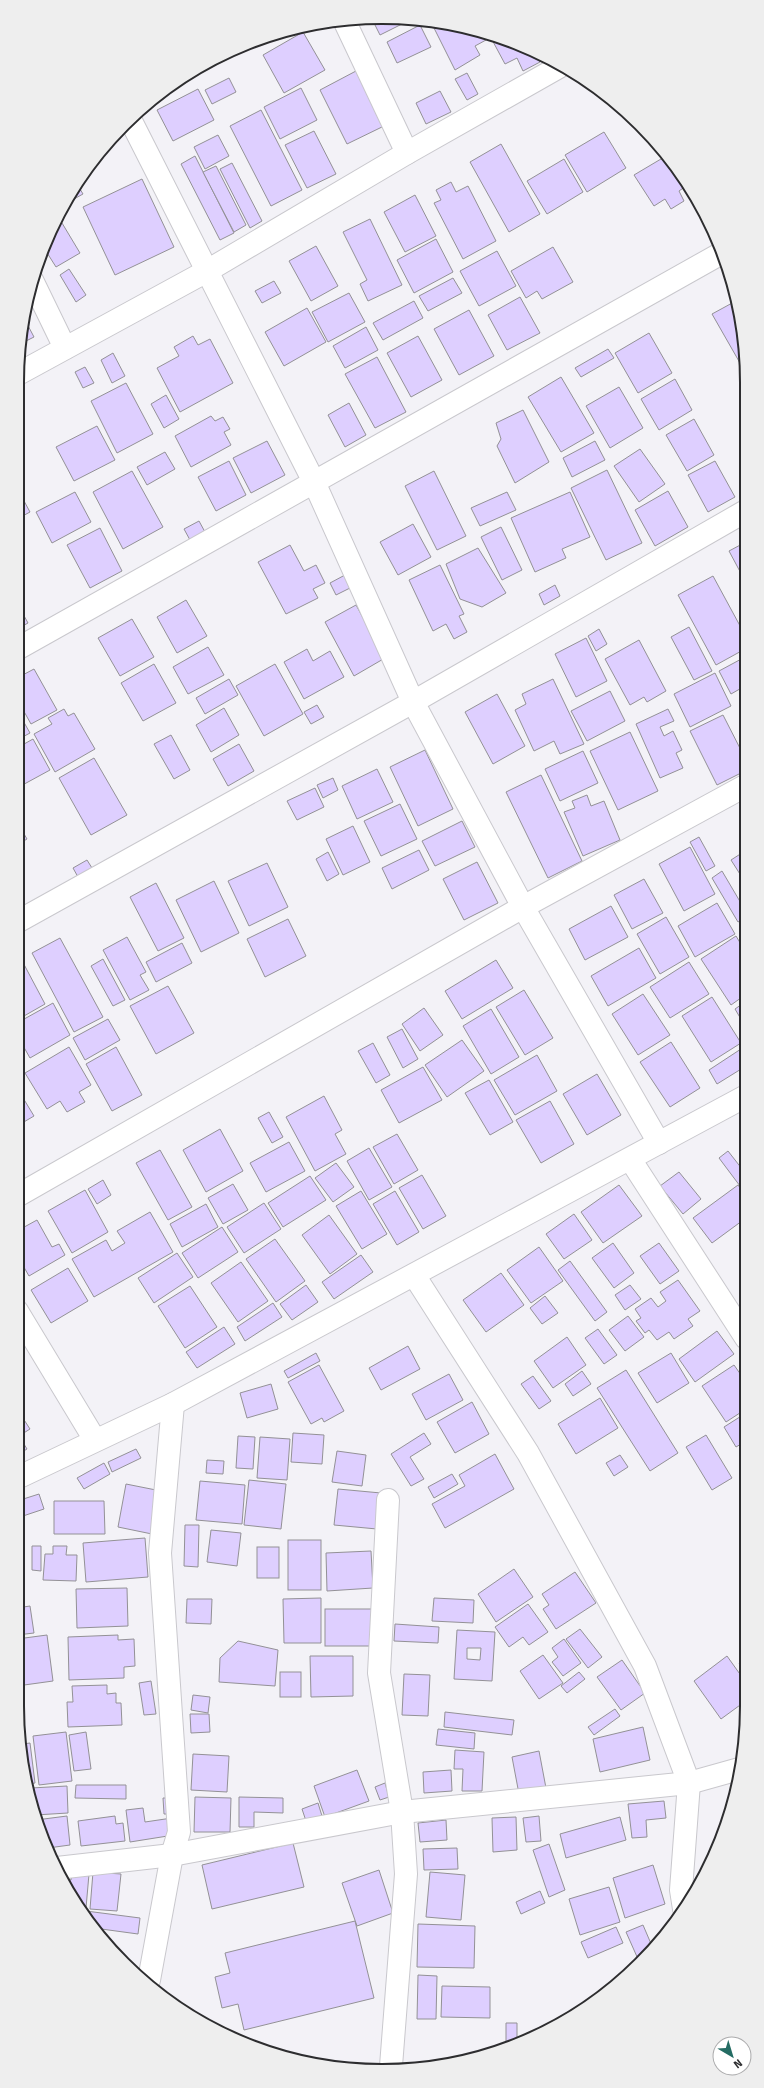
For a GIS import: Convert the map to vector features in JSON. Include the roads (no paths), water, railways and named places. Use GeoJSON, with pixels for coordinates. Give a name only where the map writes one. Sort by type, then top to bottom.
{"type":"FeatureCollection","features":[{"type":"Feature","properties":{"kind":"street"},"geometry":{"type":"LineString","coordinates":[[347,26],[407,153]]}},
{"type":"Feature","properties":{"kind":"street"},"geometry":{"type":"LineString","coordinates":[[25,370],[207,271],[407,153],[556,69]]}},
{"type":"Feature","properties":{"kind":"street"},"geometry":{"type":"LineString","coordinates":[[133,125],[314,482],[413,702],[523,907],[659,1143]]}},
{"type":"Feature","properties":{"kind":"street"},"geometry":{"type":"LineString","coordinates":[[24,645],[717,256]]}},
{"type":"Feature","properties":{"kind":"street"},"geometry":{"type":"LineString","coordinates":[[36,289],[65,348]]}},
{"type":"Feature","properties":{"kind":"street"},"geometry":{"type":"LineString","coordinates":[[24,918],[413,702],[740,514]]}},
{"type":"Feature","properties":{"kind":"street"},"geometry":{"type":"LineString","coordinates":[[24,1192],[523,907],[740,789]]}},
{"type":"Feature","properties":{"kind":"street"},"geometry":{"type":"LineString","coordinates":[[24,1475],[173,1404],[740,1099]]}},
{"type":"Feature","properties":{"kind":"street"},"geometry":{"type":"LineString","coordinates":[[630,1159],[740,1329]]}},
{"type":"Feature","properties":{"kind":"street"},"geometry":{"type":"LineString","coordinates":[[414,1275],[528,1453],[645,1666],[689,1784],[681,1890],[683,1901]]}},
{"type":"Feature","properties":{"kind":"street"},"geometry":{"type":"LineString","coordinates":[[24,1323],[95,1440]]}},
{"type":"Feature","properties":{"kind":"street"},"geometry":{"type":"LineString","coordinates":[[149,1978],[172,1855],[179,1832],[179,1809],[160,1553],[173,1404]]}},
{"type":"Feature","properties":{"kind":"street"},"geometry":{"type":"LineString","coordinates":[[388,1500],[379,1673],[402,1812],[406,1874],[391,2064]]}},
{"type":"Feature","properties":{"kind":"street"},"geometry":{"type":"LineString","coordinates":[[63,1867],[172,1855],[402,1812],[689,1784],[734,1771]]}}]}
